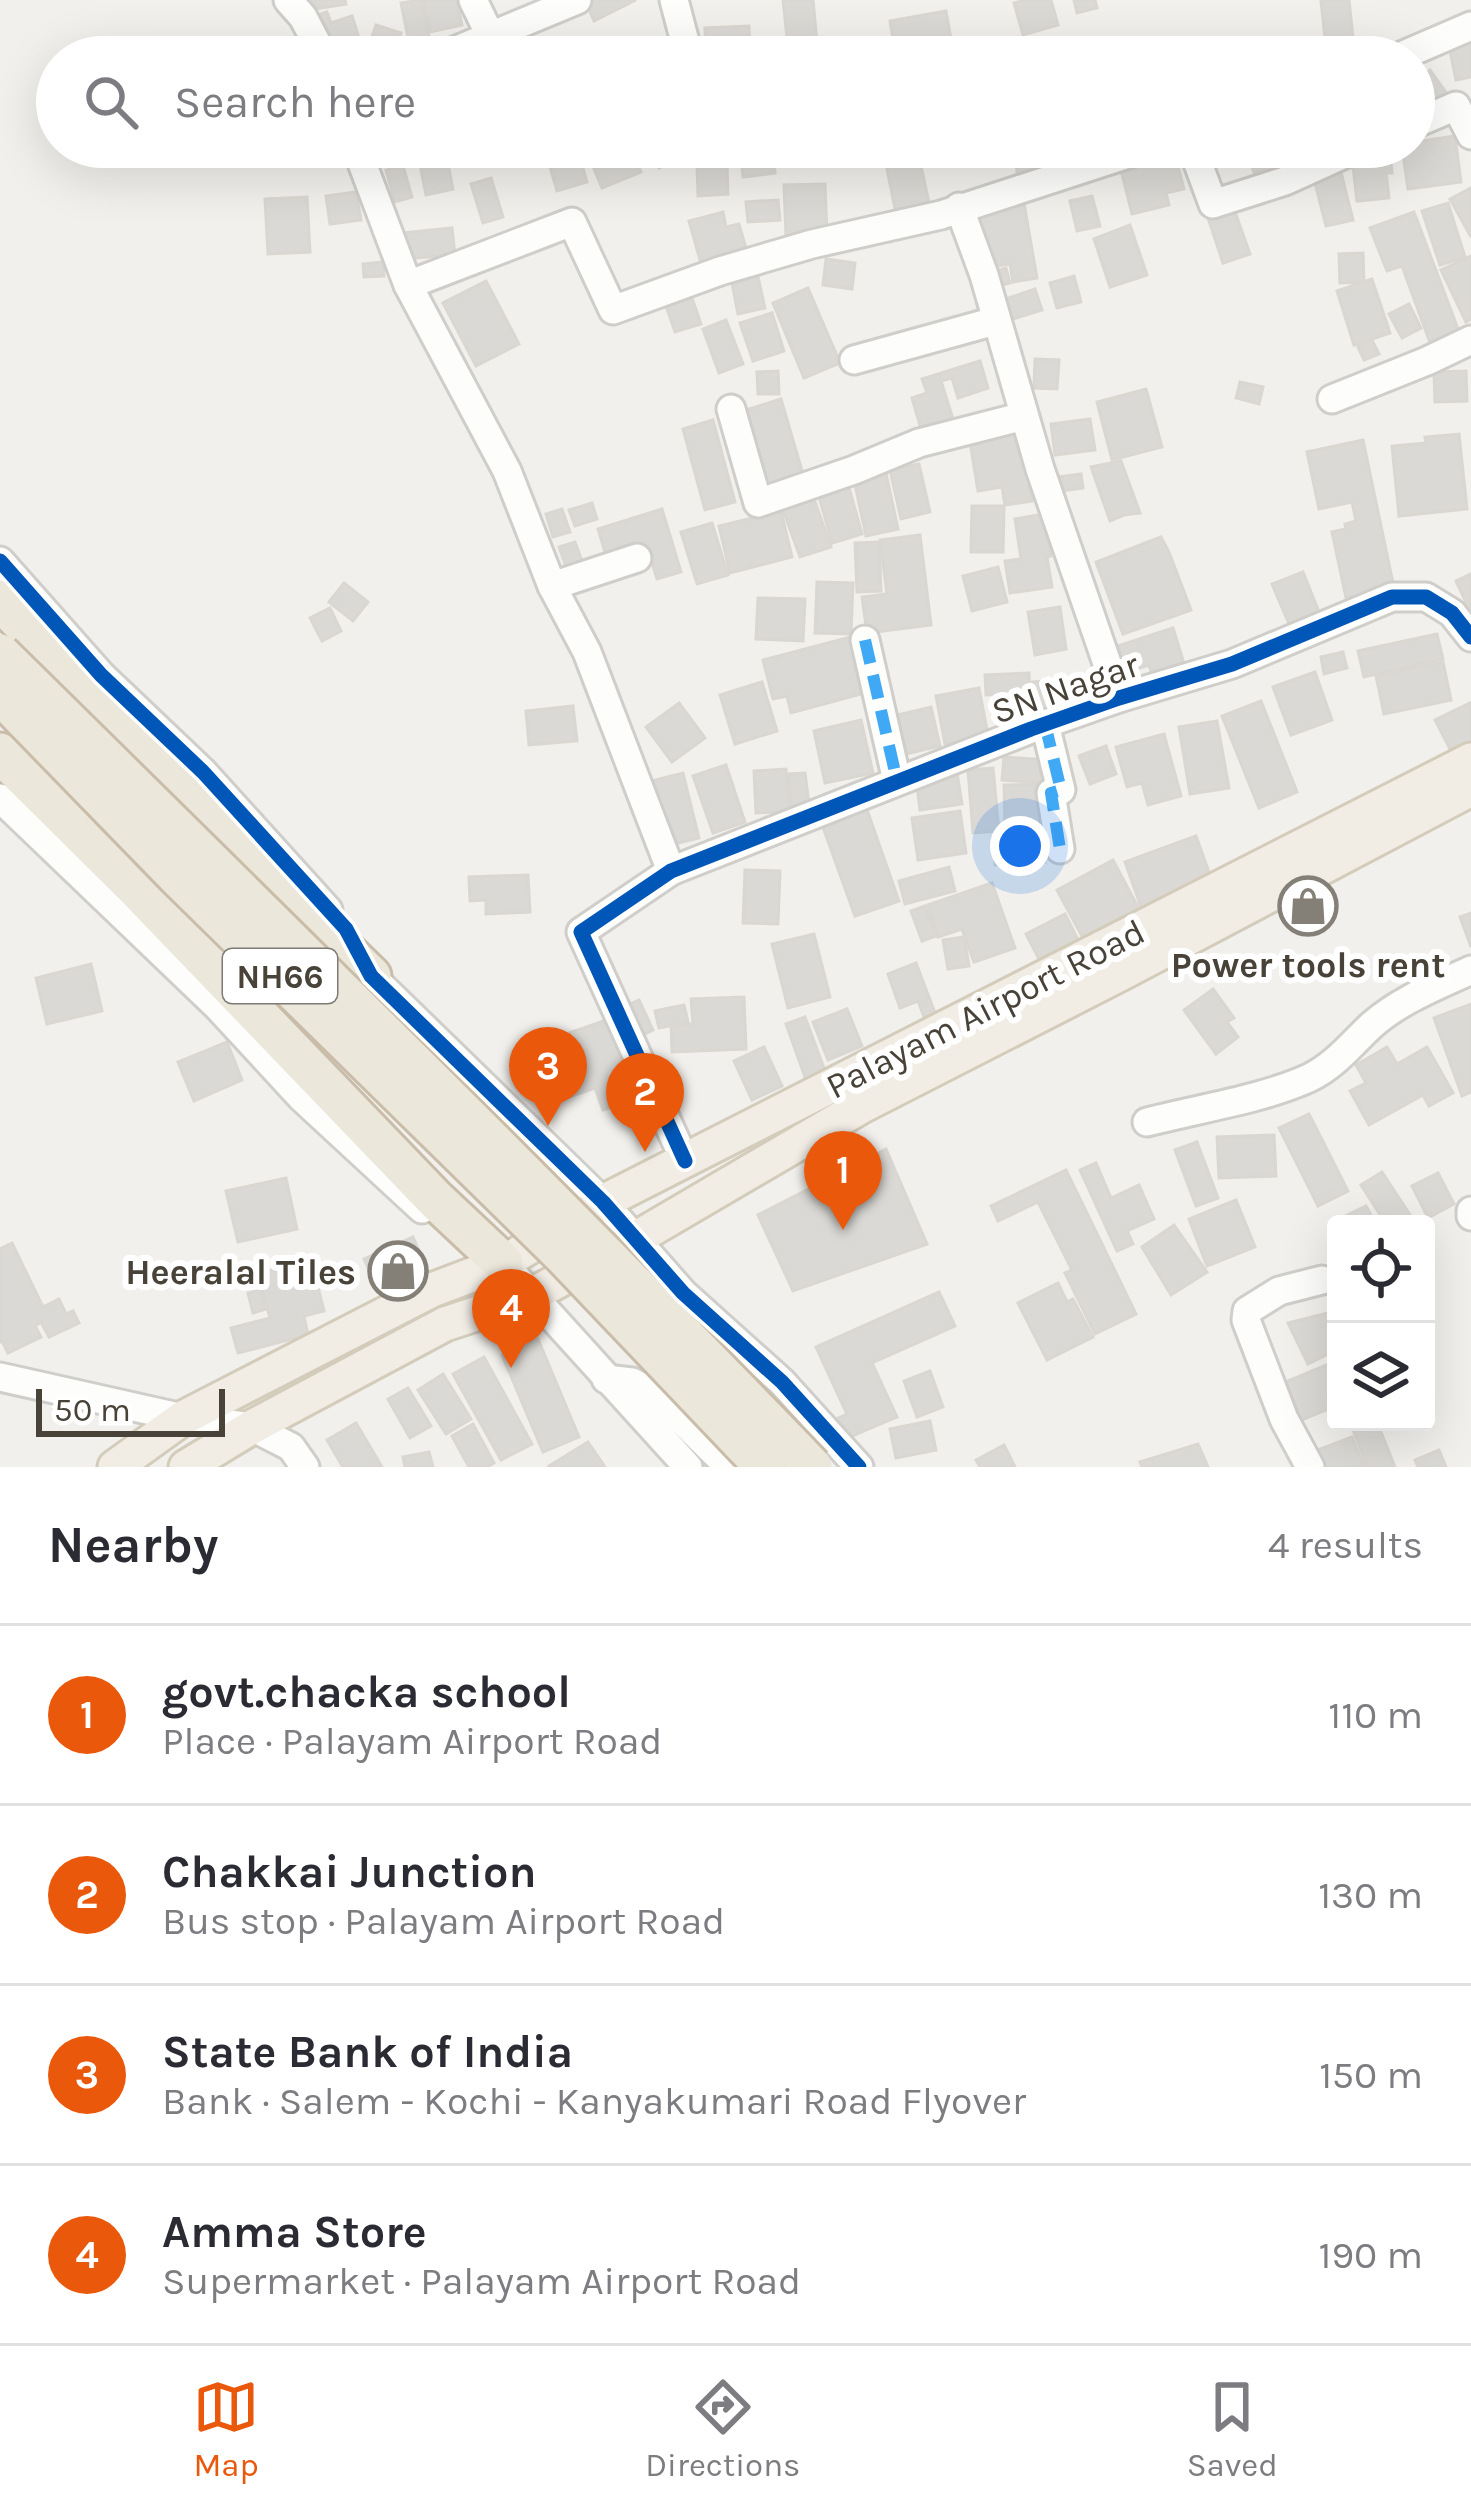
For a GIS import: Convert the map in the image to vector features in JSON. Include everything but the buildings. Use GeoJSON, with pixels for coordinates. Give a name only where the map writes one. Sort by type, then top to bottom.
{"type":"FeatureCollection","features":[{"type":"Feature","properties":{"kind":"highway"},"geometry":{"type":"LineString","coordinates":[[0,600],[220,830],[371,976]]}},
{"type":"Feature","properties":{"kind":"highway","name":"NH66"},"geometry":{"type":"LineString","coordinates":[[0,654],[583,1230],[812,1467]]}},
{"type":"Feature","properties":{"kind":"highway","name":"NH66"},"geometry":{"type":"LineString","coordinates":[[0,694],[177,876],[583,1230],[765,1467]]}},
{"type":"Feature","properties":{"kind":"highway"},"geometry":{"type":"LineString","coordinates":[[0,753],[502,1263]]}},
{"type":"Feature","properties":{"kind":"main road","name":"Palayam Airport Road"},"geometry":{"type":"LineString","coordinates":[[115,1467],[183,1418],[432,1290],[583,1230],[685,1161],[1471,760]]}},
{"type":"Feature","properties":{"kind":"main road","name":"Palayam Airport Road"},"geometry":{"type":"LineString","coordinates":[[185,1467],[445,1324],[530,1295],[635,1240],[862,1106],[1471,788]]}},
{"type":"Feature","properties":{"kind":"street"},"geometry":{"type":"LineString","coordinates":[[288,0],[313,36]]}},
{"type":"Feature","properties":{"kind":"street"},"geometry":{"type":"LineString","coordinates":[[473,0],[490,36]]}},
{"type":"Feature","properties":{"kind":"street"},"geometry":{"type":"LineString","coordinates":[[492,36],[578,0]]}},
{"type":"Feature","properties":{"kind":"street"},"geometry":{"type":"LineString","coordinates":[[674,0],[683,36]]}},
{"type":"Feature","properties":{"kind":"street"},"geometry":{"type":"LineString","coordinates":[[1435,42],[1471,26]]}},
{"type":"Feature","properties":{"kind":"street"},"geometry":{"type":"LineString","coordinates":[[1435,115],[1456,106],[1471,135]]}},
{"type":"Feature","properties":{"kind":"street"},"geometry":{"type":"LineString","coordinates":[[364,168],[408,285],[507,471],[552,586],[587,652],[671,871]]}},
{"type":"Feature","properties":{"kind":"street"},"geometry":{"type":"LineString","coordinates":[[408,285],[572,222],[613,310],[720,271],[812,244],[912,223],[1083,168]]}},
{"type":"Feature","properties":{"kind":"street"},"geometry":{"type":"LineString","coordinates":[[1200,168],[1213,204],[1283,168]]}},
{"type":"Feature","properties":{"kind":"street"},"geometry":{"type":"LineString","coordinates":[[959,207],[1119,698]]}},
{"type":"Feature","properties":{"kind":"street"},"geometry":{"type":"LineString","coordinates":[[854,360],[995,321]]}},
{"type":"Feature","properties":{"kind":"street"},"geometry":{"type":"LineString","coordinates":[[1331,399],[1471,340]]}},
{"type":"Feature","properties":{"kind":"street"},"geometry":{"type":"LineString","coordinates":[[731,409],[758,503],[919,443],[1024,416]]}},
{"type":"Feature","properties":{"kind":"street"},"geometry":{"type":"LineString","coordinates":[[552,586],[637,558]]}},
{"type":"Feature","properties":{"kind":"street"},"geometry":{"type":"LineString","coordinates":[[0,561],[100,675],[203,772],[346,929],[371,976],[583,1230],[635,1240],[683,1293],[782,1382],[860,1467]]}},
{"type":"Feature","properties":{"kind":"street","name":"SN Nagar"},"geometry":{"type":"LineString","coordinates":[[685,1161],[581,932],[671,871],[1045,724],[1232,664],[1392,597],[1426,597],[1452,613],[1471,637]]}},
{"type":"Feature","properties":{"kind":"street"},"geometry":{"type":"LineString","coordinates":[[865,640],[897,781]]}},
{"type":"Feature","properties":{"kind":"street"},"geometry":{"type":"LineString","coordinates":[[1045,724],[1061,790],[1051,793],[1060,849]]}},
{"type":"Feature","properties":{"kind":"street"},"geometry":{"type":"LineString","coordinates":[[0,798],[218,1007],[375,1168],[438,1223],[462,1224]]}},
{"type":"Feature","properties":{"kind":"street"},"geometry":{"type":"LineString","coordinates":[[1147,1122],[1310,1078],[1340,1059],[1401,1003],[1471,970]]}},
{"type":"Feature","properties":{"kind":"street"},"geometry":{"type":"LineString","coordinates":[[502,1263],[688,1467]]}},
{"type":"Feature","properties":{"kind":"street"},"geometry":{"type":"LineString","coordinates":[[1310,1467],[1284,1418],[1246,1311],[1280,1291],[1322,1280]]}},
{"type":"Feature","properties":{"kind":"street"},"geometry":{"type":"LineString","coordinates":[[0,1377],[183,1418],[252,1427],[291,1447],[305,1467]]}},
{"type":"Feature","properties":{"kind":"street"},"geometry":{"type":"LineString","coordinates":[[606,1379],[632,1382],[655,1394],[729,1467]]}},
{"type":"Feature","properties":{"kind":"street"},"geometry":{"type":"LineString","coordinates":[[212,1467],[252,1427]]}},
{"type":"Feature","properties":{"kind":"marked path"},"geometry":{"type":"LineString","coordinates":[[865,640],[897,781]]}},
{"type":"Feature","properties":{"kind":"marked path"},"geometry":{"type":"LineString","coordinates":[[1045,724],[1061,790],[1051,793],[1060,849]]}},
{"type":"Feature","properties":{"kind":"cycle path"},"geometry":{"type":"LineString","coordinates":[[0,561],[101,675],[203,772],[346,929],[371,976],[603,1202],[683,1293],[782,1382],[859,1467]]}},
{"type":"Feature","properties":{"kind":"cycle path"},"geometry":{"type":"LineString","coordinates":[[685,1161],[581,932],[671,871],[1031,729],[1232,664],[1392,597],[1426,597],[1452,613],[1471,637]]}},
{"type":"Feature","properties":{"kind":"place","name":"Power tools rent"},"geometry":{"type":"Point","coordinates":[1308,906]}},
{"type":"Feature","properties":{"kind":"place","name":"State Bank of India"},"geometry":{"type":"Point","coordinates":[548,1126]}},
{"type":"Feature","properties":{"kind":"place","name":"Chakkai Junction"},"geometry":{"type":"Point","coordinates":[645,1152]}},
{"type":"Feature","properties":{"kind":"place","name":"govt.chacka school"},"geometry":{"type":"Point","coordinates":[843,1230]}},
{"type":"Feature","properties":{"kind":"place","name":"Heeralal Tiles"},"geometry":{"type":"Point","coordinates":[398,1271]}},
{"type":"Feature","properties":{"kind":"place","name":"Amma Store"},"geometry":{"type":"Point","coordinates":[511,1368]}}]}
